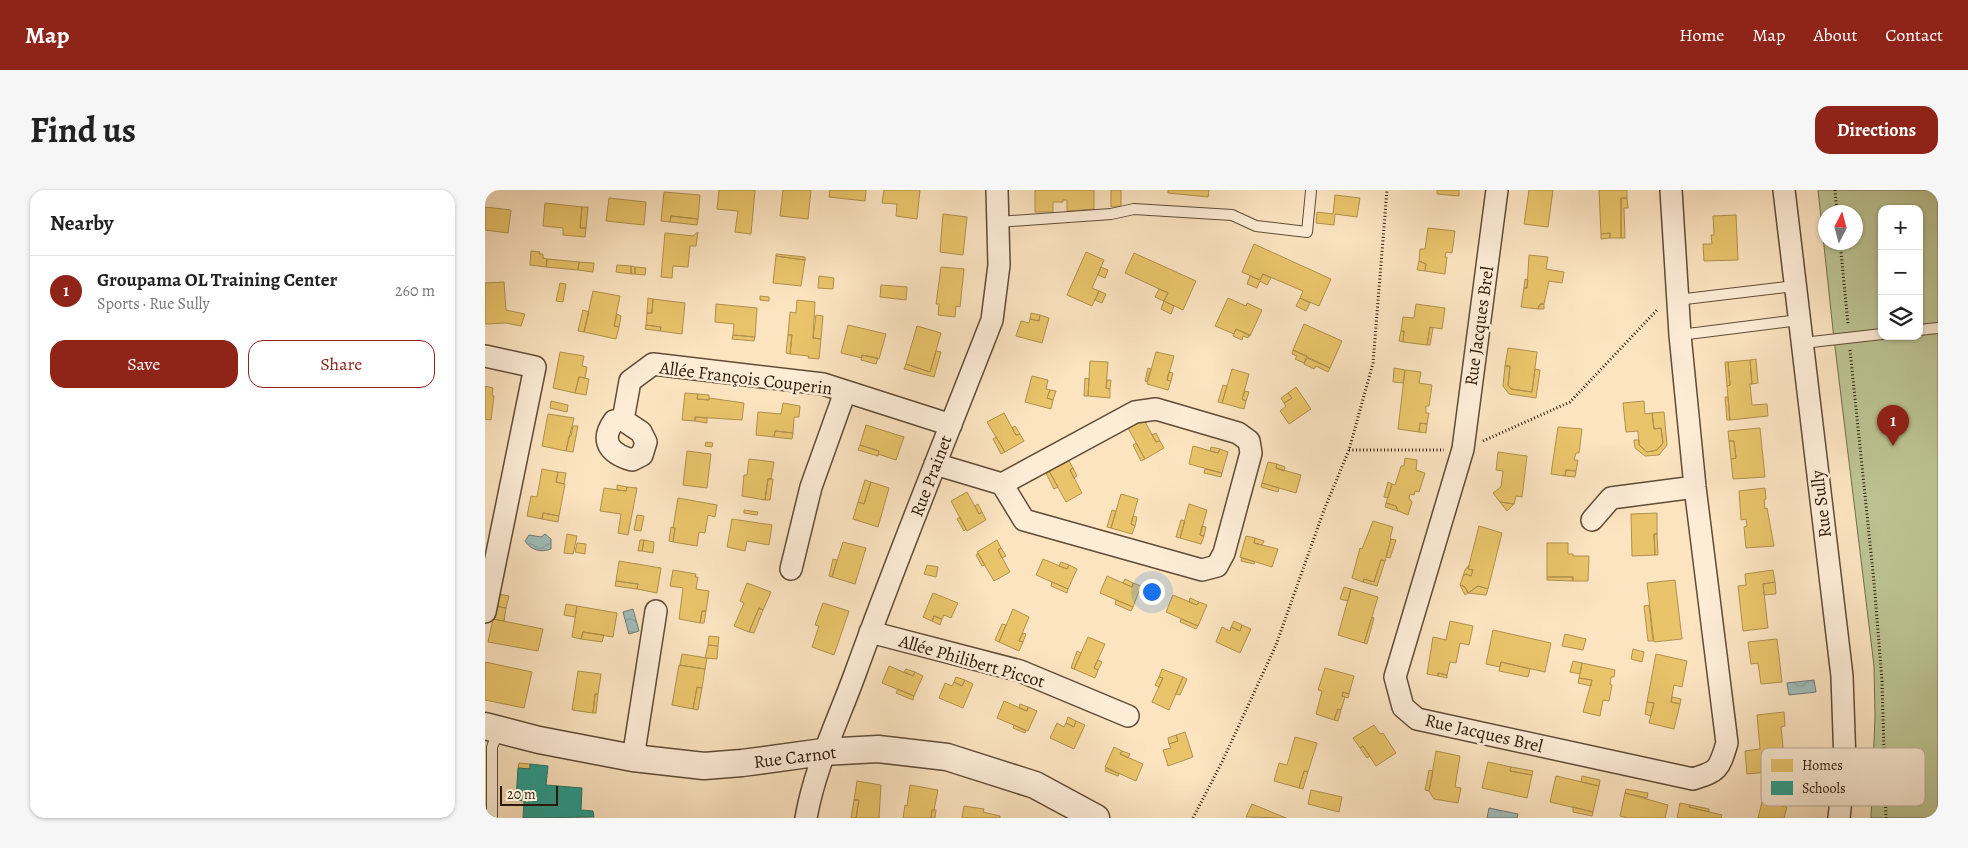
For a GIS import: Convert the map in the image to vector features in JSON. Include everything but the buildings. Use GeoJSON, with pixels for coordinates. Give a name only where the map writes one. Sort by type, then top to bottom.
{"type":"FeatureCollection","features":[{"type":"Feature","properties":{"kind":"street","name":"Rue Prainet"},"geometry":{"type":"LineString","coordinates":[[806,818],[823,752],[846,699],[870,632],[992,320],[999,265],[997,190]]}},
{"type":"Feature","properties":{"kind":"street","name":"Rue Jacques Brel"},"geometry":{"type":"LineString","coordinates":[[1497,190],[1463,450],[1395,677],[1403,707],[1417,719],[1693,780],[1713,773],[1721,762],[1727,743],[1695,487],[1677,300],[1671,190]]}},
{"type":"Feature","properties":{"kind":"street","name":"Rue Sully"},"geometry":{"type":"LineString","coordinates":[[1784,190],[1842,676],[1845,748]]}},
{"type":"Feature","properties":{"kind":"street"},"geometry":{"type":"LineString","coordinates":[[485,356],[535,367],[485,612]]}},
{"type":"Feature","properties":{"kind":"street","name":"Allée François Couperin"},"geometry":{"type":"LineString","coordinates":[[623,420],[630,381],[653,364],[823,384],[951,425]]}},
{"type":"Feature","properties":{"kind":"street","name":"Allée François Couperin"},"geometry":{"type":"LineString","coordinates":[[791,569],[811,487],[845,392]]}},
{"type":"Feature","properties":{"kind":"street"},"geometry":{"type":"LineString","coordinates":[[935,464],[1002,484],[1024,520],[1202,570],[1217,566],[1224,553],[1251,453],[1249,441],[1239,433],[1156,409],[1135,412],[1002,484]]}},
{"type":"Feature","properties":{"kind":"street"},"geometry":{"type":"LineString","coordinates":[[1592,520],[1611,498],[1695,487]]}},
{"type":"Feature","properties":{"kind":"street"},"geometry":{"type":"LineString","coordinates":[[633,758],[656,612]]}},
{"type":"Feature","properties":{"kind":"street","name":"Allée Philibert Piccot"},"geometry":{"type":"LineString","coordinates":[[870,632],[1020,671],[1128,716]]}},
{"type":"Feature","properties":{"kind":"street","name":"Rue Carnot"},"geometry":{"type":"LineString","coordinates":[[492,728],[539,740],[633,758],[704,766],[823,752],[878,749],[947,757],[1035,785],[1096,818]]}},
{"type":"Feature","properties":{"kind":"lane"},"geometry":{"type":"LineString","coordinates":[[998,222],[1111,214],[1134,209],[1232,215],[1256,226],[1307,232],[1311,191]]}},
{"type":"Feature","properties":{"kind":"lane"},"geometry":{"type":"LineString","coordinates":[[1677,300],[1795,286]]}},
{"type":"Feature","properties":{"kind":"lane"},"geometry":{"type":"LineString","coordinates":[[1680,335],[1799,320]]}},
{"type":"Feature","properties":{"kind":"lane"},"geometry":{"type":"LineString","coordinates":[[1923,330],[1938,328]]}},
{"type":"Feature","properties":{"kind":"lane"},"geometry":{"type":"LineString","coordinates":[[1803,343],[1878,334]]}},
{"type":"Feature","properties":{"kind":"lane"},"geometry":{"type":"LineString","coordinates":[[492,728],[488,802],[492,818]]}},
{"type":"Feature","properties":{"kind":"path"},"geometry":{"type":"LineString","coordinates":[[1193,818],[1222,762],[1276,645],[1324,510],[1349,450],[1373,363],[1387,190]]}},
{"type":"Feature","properties":{"kind":"path"},"geometry":{"type":"LineString","coordinates":[[1835,190],[1836,205]]}},
{"type":"Feature","properties":{"kind":"path"},"geometry":{"type":"LineString","coordinates":[[1841,250],[1874,582],[1881,672],[1884,748]]}},
{"type":"Feature","properties":{"kind":"path"},"geometry":{"type":"LineString","coordinates":[[1349,450],[1463,450],[1570,402],[1664,303],[1677,300]]}},
{"type":"Feature","properties":{"kind":"green space"},"geometry":{"type":"Polygon","coordinates":[[[1818,190],[1938,190],[1938,818],[1871,818],[1871,806],[1925,806],[1925,748],[1874,748],[1874,666],[1824,250],[1863,250],[1863,205],[1820,205],[1818,190]]]}},
{"type":"Feature","properties":{"kind":"water"},"geometry":{"type":"Polygon","coordinates":[[[545,534],[551,539],[551,549],[536,550],[525,541],[529,535],[541,537],[545,534]]]}},
{"type":"Feature","properties":{"kind":"water"},"geometry":{"type":"Polygon","coordinates":[[[633,609],[639,631],[629,634],[623,612],[633,609]]]}},
{"type":"Feature","properties":{"kind":"water"},"geometry":{"type":"Polygon","coordinates":[[[1814,680],[1816,692],[1789,695],[1787,683],[1814,680]]]}},
{"type":"Feature","properties":{"kind":"water"},"geometry":{"type":"Polygon","coordinates":[[[1489,808],[1518,814],[1517,818],[1487,818],[1489,808]]]}},
{"type":"Feature","properties":{"kind":"place","name":"Groupama OL Training Center"},"geometry":{"type":"Point","coordinates":[1893,446]}}]}
